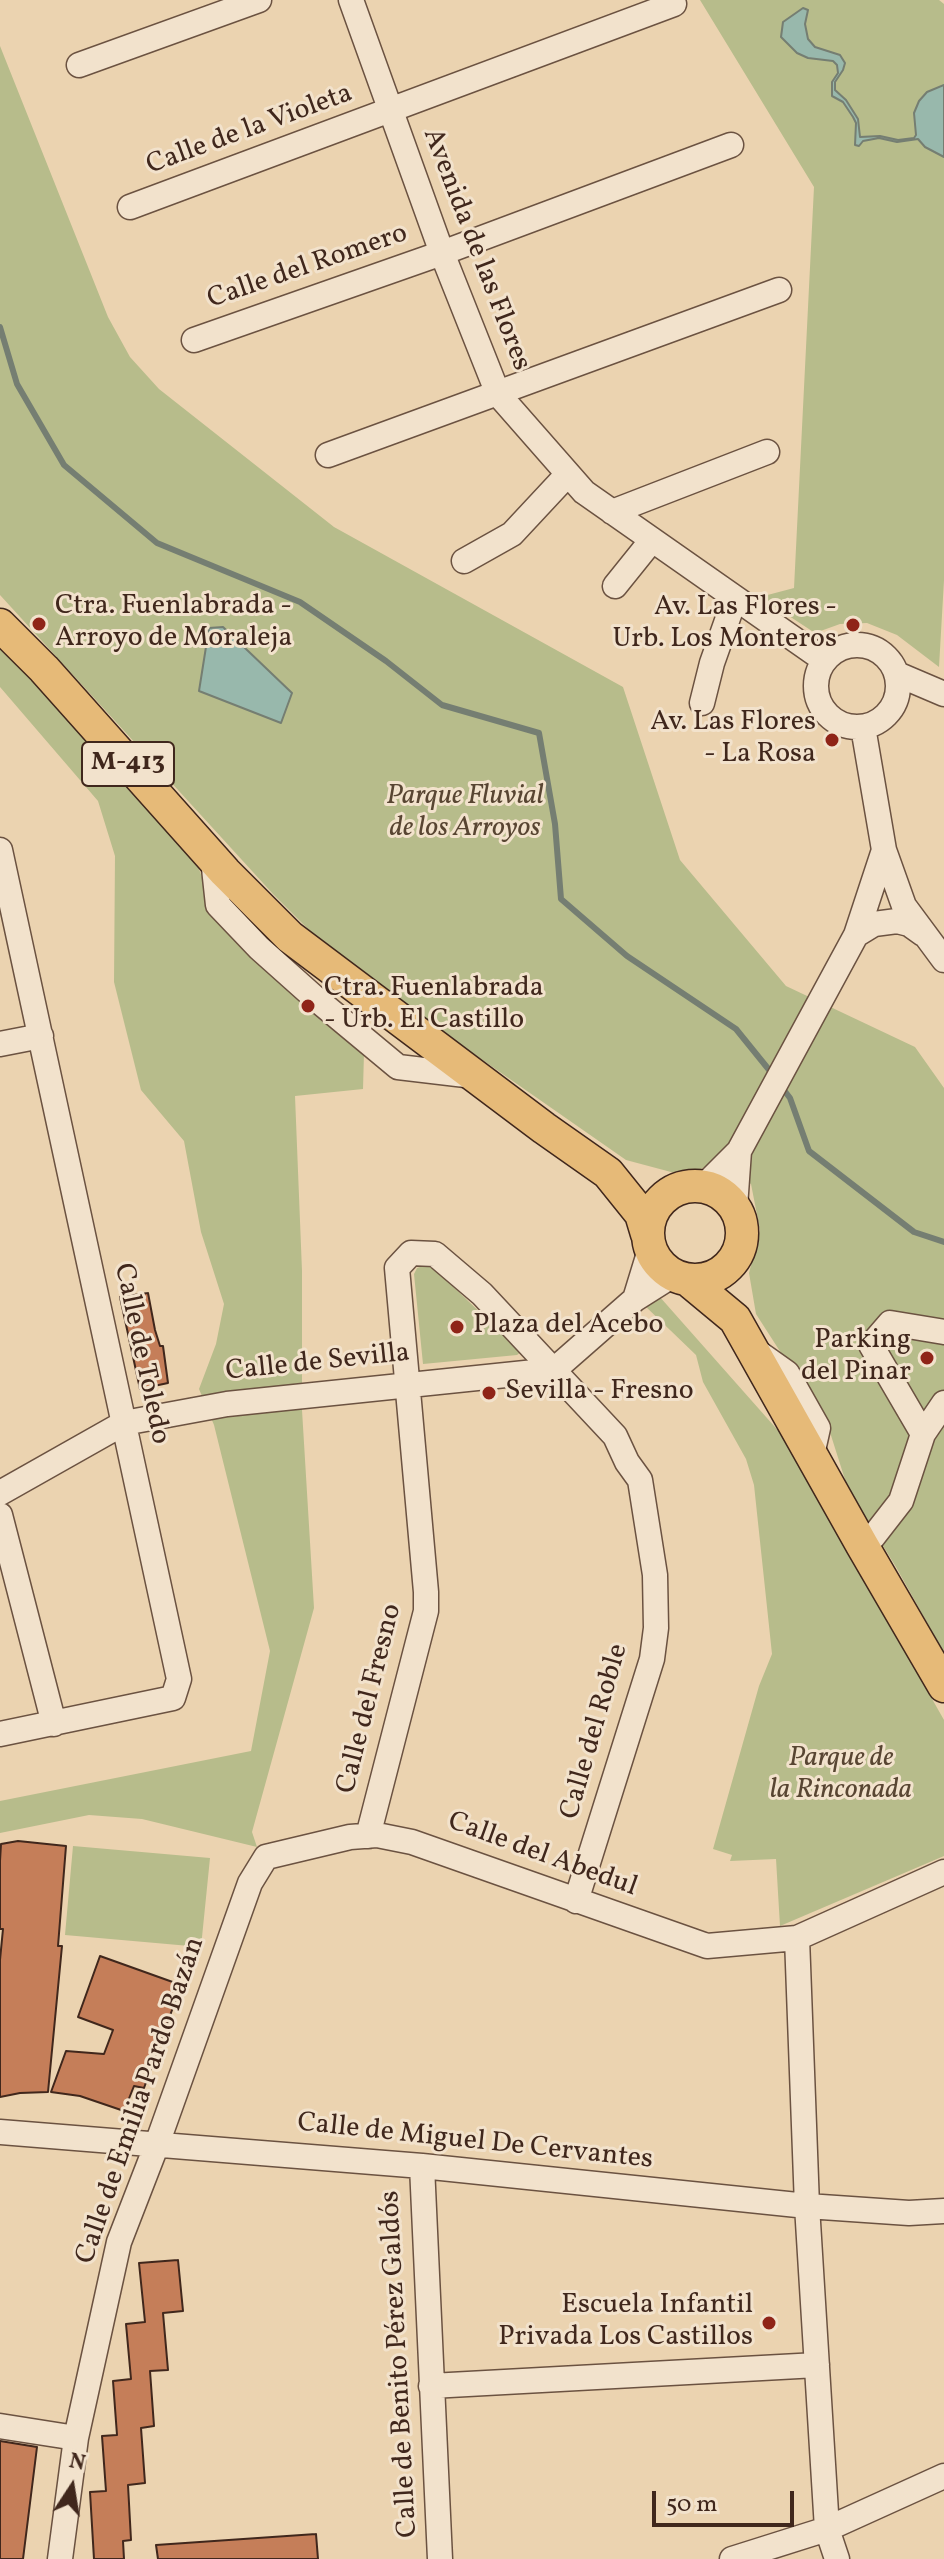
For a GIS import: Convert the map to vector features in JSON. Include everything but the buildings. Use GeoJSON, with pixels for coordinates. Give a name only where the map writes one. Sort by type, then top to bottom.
{"type":"FeatureCollection","features":[{"type":"Feature","properties":{"kind":"main road","name":"M-413"},"geometry":{"type":"LineString","coordinates":[[0,625],[44,669],[213,859],[290,937],[608,1173],[635,1206],[656,1260],[743,1332],[944,1686]]}},
{"type":"Feature","properties":{"kind":"main road","name":"M-413"},"geometry":{"type":"LineString","coordinates":[[608,1173],[659,1188],[690,1188],[727,1197],[735,1207]]}},
{"type":"Feature","properties":{"kind":"main road"},"geometry":{"type":"LineString","coordinates":[[649,1242],[649,1220],[654,1207],[663,1197],[690,1188]]}},
{"type":"Feature","properties":{"kind":"main road"},"geometry":{"type":"LineString","coordinates":[[735,1207],[740,1217],[742,1239],[734,1292],[743,1332]]}},
{"type":"Feature","properties":{"kind":"main road"},"geometry":{"type":"LineString","coordinates":[[680,1277],[703,1279],[718,1274],[738,1253],[742,1239]]}},
{"type":"Feature","properties":{"kind":"street"},"geometry":{"type":"LineString","coordinates":[[79,65],[259,0]]}},
{"type":"Feature","properties":{"kind":"street","name":"Avenida de las Flores"},"geometry":{"type":"LineString","coordinates":[[351,0],[442,253],[498,394],[584,492],[824,660]]}},
{"type":"Feature","properties":{"kind":"street","name":"Calle de la Violeta"},"geometry":{"type":"LineString","coordinates":[[130,207],[674,4]]}},
{"type":"Feature","properties":{"kind":"street","name":"Calle del Romero"},"geometry":{"type":"LineString","coordinates":[[194,340],[442,253],[731,145]]}},
{"type":"Feature","properties":{"kind":"street"},"geometry":{"type":"LineString","coordinates":[[328,455],[779,290]]}},
{"type":"Feature","properties":{"kind":"street"},"geometry":{"type":"LineString","coordinates":[[612,512],[767,452]]}},
{"type":"Feature","properties":{"kind":"street"},"geometry":{"type":"LineString","coordinates":[[464,561],[512,534],[567,475]]}},
{"type":"Feature","properties":{"kind":"street"},"geometry":{"type":"LineString","coordinates":[[615,586],[652,540]]}},
{"type":"Feature","properties":{"kind":"street"},"geometry":{"type":"LineString","coordinates":[[702,703],[716,650],[735,598]]}},
{"type":"Feature","properties":{"kind":"street"},"geometry":{"type":"LineString","coordinates":[[858,644],[879,650],[890,660],[897,674],[899,690],[895,704],[874,724],[847,726],[835,721],[822,709],[817,697],[816,680],[824,660],[841,647],[858,644]]}},
{"type":"Feature","properties":{"kind":"street"},"geometry":{"type":"LineString","coordinates":[[897,674],[944,694]]}},
{"type":"Feature","properties":{"kind":"street"},"geometry":{"type":"LineString","coordinates":[[863,727],[884,850],[904,906],[944,960]]}},
{"type":"Feature","properties":{"kind":"street","name":"Calle de Toledo"},"geometry":{"type":"LineString","coordinates":[[0,850],[179,1679],[173,1698],[0,1734]]}},
{"type":"Feature","properties":{"kind":"street"},"geometry":{"type":"LineString","coordinates":[[735,1207],[739,1151],[856,935],[884,850]]}},
{"type":"Feature","properties":{"kind":"street"},"geometry":{"type":"LineString","coordinates":[[856,935],[874,924],[897,921],[909,924],[927,937]]}},
{"type":"Feature","properties":{"kind":"street"},"geometry":{"type":"LineString","coordinates":[[0,1044],[41,1036]]}},
{"type":"Feature","properties":{"kind":"street"},"geometry":{"type":"LineString","coordinates":[[690,1188],[739,1151]]}},
{"type":"Feature","properties":{"kind":"street"},"geometry":{"type":"LineString","coordinates":[[635,1299],[649,1242]]}},
{"type":"Feature","properties":{"kind":"street"},"geometry":{"type":"LineString","coordinates":[[408,1384],[397,1268],[411,1253],[435,1254],[482,1294],[554,1370],[635,1299],[680,1277]]}},
{"type":"Feature","properties":{"kind":"street"},"geometry":{"type":"LineString","coordinates":[[923,1434],[871,1345],[890,1323],[944,1332]]}},
{"type":"Feature","properties":{"kind":"street","name":"Calle de Sevilla"},"geometry":{"type":"LineString","coordinates":[[0,1493],[124,1423],[227,1404],[554,1370]]}},
{"type":"Feature","properties":{"kind":"street","name":"Calle del Roble"},"geometry":{"type":"LineString","coordinates":[[554,1370],[615,1436],[627,1462],[640,1480],[655,1575],[656,1628],[651,1664],[576,1901]]}},
{"type":"Feature","properties":{"kind":"street","name":"Calle del Fresno"},"geometry":{"type":"LineString","coordinates":[[368,1836],[426,1611],[408,1384]]}},
{"type":"Feature","properties":{"kind":"street"},"geometry":{"type":"LineString","coordinates":[[862,1545],[873,1537],[901,1501],[923,1434],[944,1403]]}},
{"type":"Feature","properties":{"kind":"street"},"geometry":{"type":"LineString","coordinates":[[0,1515],[54,1724]]}},
{"type":"Feature","properties":{"kind":"street","name":"Calle del Abedul"},"geometry":{"type":"LineString","coordinates":[[266,1857],[350,1837],[377,1835],[412,1842],[707,1946],[797,1938]]}},
{"type":"Feature","properties":{"kind":"street","name":"Calle de Emilia Pardo Bazán"},"geometry":{"type":"LineString","coordinates":[[60,2559],[76,2438],[119,2242],[250,1883],[266,1857]]}},
{"type":"Feature","properties":{"kind":"street"},"geometry":{"type":"LineString","coordinates":[[837,2559],[827,2529],[807,2206],[797,1938],[944,1872]]}},
{"type":"Feature","properties":{"kind":"street","name":"Calle de Miguel De Cervantes"},"geometry":{"type":"LineString","coordinates":[[0,2132],[422,2166],[807,2206],[909,2213],[944,2211]]}},
{"type":"Feature","properties":{"kind":"street","name":"Calle de Benito Pérez Galdós"},"geometry":{"type":"LineString","coordinates":[[422,2166],[440,2559]]}},
{"type":"Feature","properties":{"kind":"street"},"geometry":{"type":"LineString","coordinates":[[431,2386],[817,2365]]}},
{"type":"Feature","properties":{"kind":"street"},"geometry":{"type":"LineString","coordinates":[[0,2426],[76,2438]]}},
{"type":"Feature","properties":{"kind":"street"},"geometry":{"type":"LineString","coordinates":[[732,2559],[827,2529],[944,2476]]}},
{"type":"Feature","properties":{"kind":"green space"},"geometry":{"type":"Polygon","coordinates":[[[700,0],[939,0],[944,4],[944,580],[939,667],[897,635],[867,623],[840,624],[815,633],[760,597],[794,588],[814,187],[700,0]]]}},
{"type":"Feature","properties":{"kind":"green space","name":"Parque Fluvial de los Arroyos"},"geometry":{"type":"Polygon","coordinates":[[[0,46],[108,317],[130,357],[159,389],[334,527],[623,687],[680,860],[786,986],[915,1047],[944,1088],[944,1653],[848,1489],[828,1426],[756,1314],[749,1273],[760,1230],[751,1184],[711,1164],[686,1176],[626,1160],[408,1008],[312,933],[0,595],[0,46]]]}},
{"type":"Feature","properties":{"kind":"green space"},"geometry":{"type":"Polygon","coordinates":[[[0,648],[56,703],[195,858],[216,916],[364,1053],[363,1089],[295,1096],[302,1271],[302,1410],[314,1608],[252,1832],[257,1847],[142,1819],[89,1815],[0,1833],[0,1801],[251,1751],[270,1651],[214,1425],[199,1389],[216,1344],[224,1304],[201,1232],[184,1141],[141,1090],[114,982],[115,856],[98,801],[0,687],[0,648]]]}},
{"type":"Feature","properties":{"kind":"green space","name":"Plaza del Acebo"},"geometry":{"type":"Polygon","coordinates":[[[426,1265],[435,1269],[521,1352],[517,1355],[423,1364],[414,1274],[417,1268],[426,1265]]]}},
{"type":"Feature","properties":{"kind":"green space","name":"Parque de la Rinconada"},"geometry":{"type":"Polygon","coordinates":[[[659,1296],[782,1435],[944,1720],[944,1856],[780,1926],[776,1859],[730,1861],[732,1855],[713,1849],[759,1686],[772,1654],[754,1485],[746,1459],[703,1382],[696,1355],[644,1305],[659,1296]]]}},
{"type":"Feature","properties":{"kind":"green space"},"geometry":{"type":"Polygon","coordinates":[[[73,1846],[210,1858],[201,1947],[65,1935],[73,1846]]]}},
{"type":"Feature","properties":{"kind":"shaded area"},"geometry":{"type":"Polygon","coordinates":[[[803,8],[808,10],[805,24],[808,39],[815,47],[840,55],[845,63],[835,82],[835,90],[846,100],[858,119],[860,137],[914,138],[914,113],[919,101],[927,92],[944,85],[944,157],[925,147],[918,139],[897,142],[879,138],[855,145],[856,123],[843,102],[832,96],[837,65],[833,61],[808,58],[797,53],[781,37],[783,22],[803,8]]]}},
{"type":"Feature","properties":{"kind":"shaded area"},"geometry":{"type":"Polygon","coordinates":[[[223,627],[292,693],[281,723],[199,691],[209,628],[223,627]]]}},
{"type":"Feature","properties":{"kind":"waterway"},"geometry":{"type":"LineString","coordinates":[[0,327],[17,384],[64,465],[157,543],[300,602],[386,661],[442,705],[539,733],[555,824],[561,899],[627,956],[736,1029],[774,1076]]}},
{"type":"Feature","properties":{"kind":"waterway"},"geometry":{"type":"LineString","coordinates":[[780,1085],[790,1098],[809,1151],[914,1232],[944,1242]]}},
{"type":"Feature","properties":{"kind":"place","name":"Ctra. Fuenlabrada - Arroyo de Moraleja"},"geometry":{"type":"Point","coordinates":[39,624]}},
{"type":"Feature","properties":{"kind":"place","name":"Av. Las Flores - Urb. Los Monteros"},"geometry":{"type":"Point","coordinates":[853,625]}},
{"type":"Feature","properties":{"kind":"place","name":"Av. Las Flores - La Rosa"},"geometry":{"type":"Point","coordinates":[832,740]}},
{"type":"Feature","properties":{"kind":"place","name":"Ctra. Fuenlabrada - Urb. El Castillo"},"geometry":{"type":"Point","coordinates":[308,1006]}},
{"type":"Feature","properties":{"kind":"place","name":"Plaza del Acebo"},"geometry":{"type":"Point","coordinates":[457,1327]}},
{"type":"Feature","properties":{"kind":"place","name":"Parking del Pinar"},"geometry":{"type":"Point","coordinates":[927,1358]}},
{"type":"Feature","properties":{"kind":"place","name":"Sevilla - Fresno"},"geometry":{"type":"Point","coordinates":[489,1393]}},
{"type":"Feature","properties":{"kind":"place","name":"Escuela Infantil Privada Los Castillos"},"geometry":{"type":"Point","coordinates":[769,2323]}}]}
